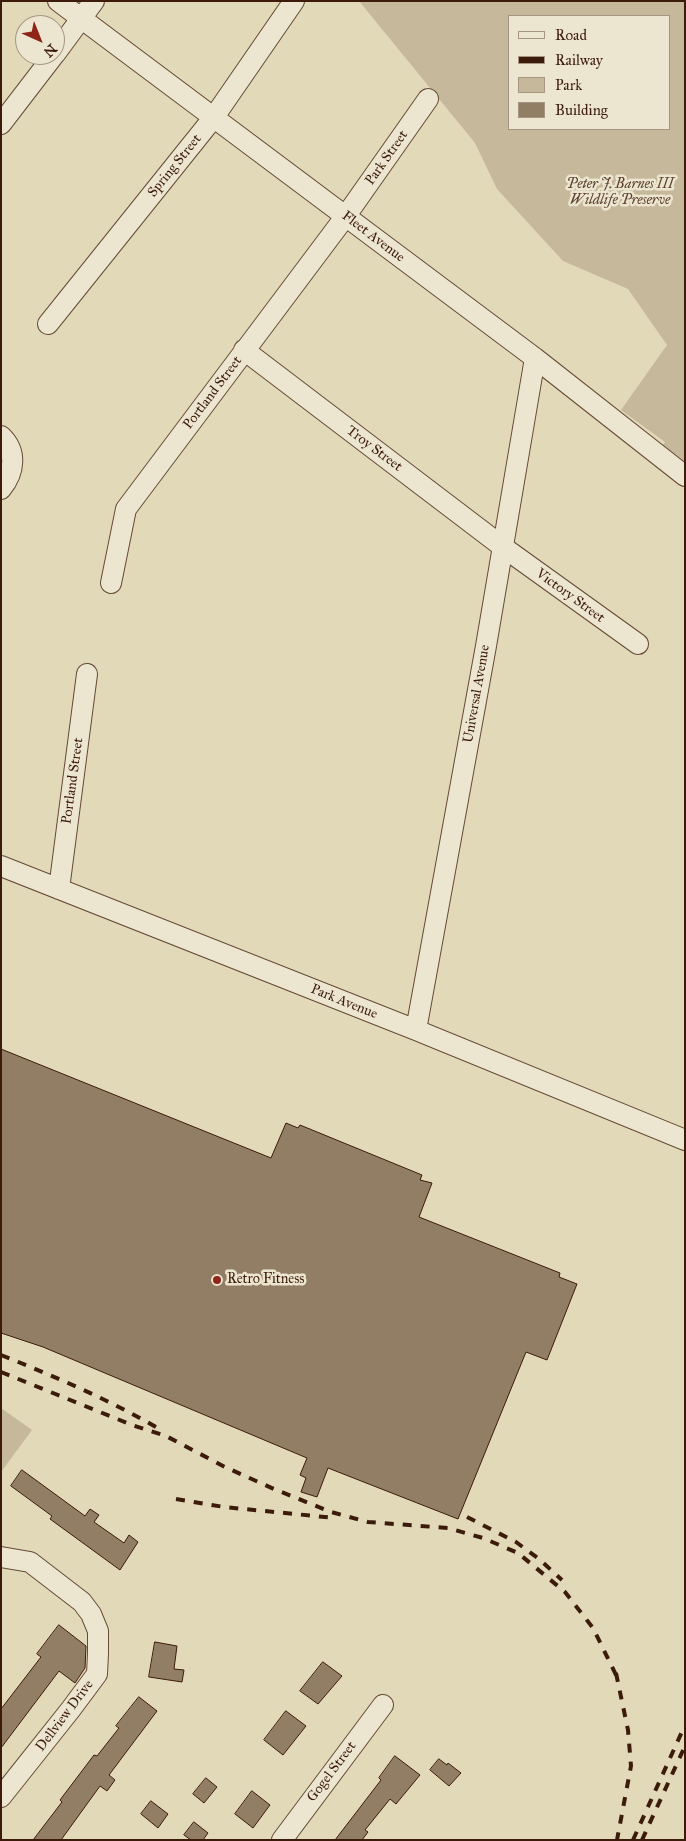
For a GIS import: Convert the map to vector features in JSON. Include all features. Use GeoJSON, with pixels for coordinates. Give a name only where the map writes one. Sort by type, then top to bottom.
{"type":"FeatureCollection","features":[{"type":"Feature","properties":{"kind":"street","name":"Fleet Avenue"},"geometry":{"type":"LineString","coordinates":[[58,1],[535,358],[685,476]]}},
{"type":"Feature","properties":{"kind":"street"},"geometry":{"type":"LineString","coordinates":[[65,40],[94,1]]}},
{"type":"Feature","properties":{"kind":"street","name":"Spring Street"},"geometry":{"type":"LineString","coordinates":[[48,324],[214,117],[294,1]]}},
{"type":"Feature","properties":{"kind":"street"},"geometry":{"type":"LineString","coordinates":[[1,124],[46,65]]}},
{"type":"Feature","properties":{"kind":"street","name":"Park Street"},"geometry":{"type":"LineString","coordinates":[[345,217],[428,99]]}},
{"type":"Feature","properties":{"kind":"street","name":"Portland Street"},"geometry":{"type":"LineString","coordinates":[[111,582],[126,510],[345,217]]}},
{"type":"Feature","properties":{"kind":"street","name":"Troy Street"},"geometry":{"type":"LineString","coordinates":[[244,350],[503,547]]}},
{"type":"Feature","properties":{"kind":"street","name":"Universal Avenue"},"geometry":{"type":"LineString","coordinates":[[416,1030],[535,358]]}},
{"type":"Feature","properties":{"kind":"street"},"geometry":{"type":"LineString","coordinates":[[1,436],[11,450],[13,461],[12,472],[1,489]]}},
{"type":"Feature","properties":{"kind":"street","name":"Victory Street"},"geometry":{"type":"LineString","coordinates":[[503,547],[638,644]]}},
{"type":"Feature","properties":{"kind":"street","name":"Portland Street"},"geometry":{"type":"LineString","coordinates":[[59,889],[87,674]]}},
{"type":"Feature","properties":{"kind":"street","name":"Park Avenue"},"geometry":{"type":"LineString","coordinates":[[1,866],[416,1030],[685,1140]]}},
{"type":"Feature","properties":{"kind":"street","name":"Dellview Drive"},"geometry":{"type":"LineString","coordinates":[[1,1557],[30,1562],[82,1602],[91,1614],[98,1631],[98,1654],[97,1674],[1,1797]]}},
{"type":"Feature","properties":{"kind":"street","name":"Gogel Street"},"geometry":{"type":"LineString","coordinates":[[282,1840],[383,1705]]}},
{"type":"Feature","properties":{"kind":"green space","name":"Peter J. Barnes III Wildlife Preserve"},"geometry":{"type":"Polygon","coordinates":[[[359,1],[685,1],[685,476],[654,456],[665,442],[621,410],[667,345],[628,289],[563,261],[497,189],[475,143],[359,1]]]}},
{"type":"Feature","properties":{"kind":"green space"},"geometry":{"type":"Polygon","coordinates":[[[1,1408],[32,1430],[1,1472],[1,1408]]]}},
{"type":"Feature","properties":{"kind":"building"},"geometry":{"type":"Polygon","coordinates":[[[1,1049],[271,1158],[286,1123],[298,1128],[300,1125],[422,1175],[420,1180],[432,1183],[419,1217],[560,1273],[559,1277],[577,1284],[547,1360],[526,1352],[458,1519],[328,1468],[317,1497],[301,1492],[306,1478],[300,1475],[307,1458],[43,1347],[1,1333],[1,1049]]]}},
{"type":"Feature","properties":{"kind":"building"},"geometry":{"type":"Polygon","coordinates":[[[22,1470],[85,1516],[90,1509],[99,1515],[94,1522],[124,1543],[129,1535],[138,1542],[120,1570],[50,1519],[52,1516],[11,1486],[22,1470]]]}},
{"type":"Feature","properties":{"kind":"building"},"geometry":{"type":"Polygon","coordinates":[[[59,1625],[86,1646],[85,1668],[75,1683],[59,1671],[1,1748],[1,1709],[41,1657],[37,1654],[59,1625]]]}},
{"type":"Feature","properties":{"kind":"building"},"geometry":{"type":"Polygon","coordinates":[[[155,1642],[177,1646],[174,1669],[184,1670],[182,1682],[149,1677],[155,1642]]]}},
{"type":"Feature","properties":{"kind":"building"},"geometry":{"type":"Polygon","coordinates":[[[323,1662],[342,1676],[318,1704],[300,1691],[323,1662]]]}},
{"type":"Feature","properties":{"kind":"building"},"geometry":{"type":"Polygon","coordinates":[[[139,1697],[157,1711],[109,1775],[115,1780],[107,1791],[100,1786],[61,1840],[33,1840],[94,1755],[97,1756],[119,1728],[116,1726],[139,1697]]]}},
{"type":"Feature","properties":{"kind":"building"},"geometry":{"type":"Polygon","coordinates":[[[286,1711],[306,1726],[283,1755],[264,1740],[286,1711]]]}},
{"type":"Feature","properties":{"kind":"building"},"geometry":{"type":"Polygon","coordinates":[[[395,1756],[420,1775],[396,1804],[390,1799],[365,1830],[368,1832],[362,1840],[335,1840],[381,1780],[379,1778],[395,1756]]]}},
{"type":"Feature","properties":{"kind":"building"},"geometry":{"type":"Polygon","coordinates":[[[439,1759],[461,1773],[449,1786],[430,1770],[439,1759]]]}},
{"type":"Feature","properties":{"kind":"building"},"geometry":{"type":"Polygon","coordinates":[[[206,1778],[217,1787],[204,1803],[193,1794],[206,1778]]]}},
{"type":"Feature","properties":{"kind":"building"},"geometry":{"type":"Polygon","coordinates":[[[252,1791],[270,1805],[253,1828],[235,1814],[252,1791]]]}},
{"type":"Feature","properties":{"kind":"building"},"geometry":{"type":"Polygon","coordinates":[[[151,1801],[168,1814],[158,1828],[141,1814],[151,1801]]]}},
{"type":"Feature","properties":{"kind":"building"},"geometry":{"type":"Polygon","coordinates":[[[194,1822],[208,1833],[203,1840],[191,1840],[184,1835],[194,1822]]]}},
{"type":"Feature","properties":{"kind":"railway"},"geometry":{"type":"LineString","coordinates":[[1,1355],[82,1390],[161,1430]]}},
{"type":"Feature","properties":{"kind":"railway"},"geometry":{"type":"LineString","coordinates":[[1,1372],[132,1425],[166,1436],[225,1467],[331,1512],[368,1522],[448,1528],[483,1538],[518,1553],[565,1592],[593,1628],[618,1679]]}},
{"type":"Feature","properties":{"kind":"railway"},"geometry":{"type":"LineString","coordinates":[[176,1499],[224,1507],[335,1518]]}},
{"type":"Feature","properties":{"kind":"railway"},"geometry":{"type":"LineString","coordinates":[[467,1517],[516,1542],[539,1559],[562,1580]]}},
{"type":"Feature","properties":{"kind":"railway"},"geometry":{"type":"LineString","coordinates":[[616,1673],[628,1730],[631,1766],[617,1840]]}},
{"type":"Feature","properties":{"kind":"railway"},"geometry":{"type":"LineString","coordinates":[[633,1840],[685,1725]]}},
{"type":"Feature","properties":{"kind":"railway"},"geometry":{"type":"LineString","coordinates":[[642,1840],[685,1746]]}},
{"type":"Feature","properties":{"kind":"place","name":"Retro Fitness"},"geometry":{"type":"Point","coordinates":[217,1280]}}]}
